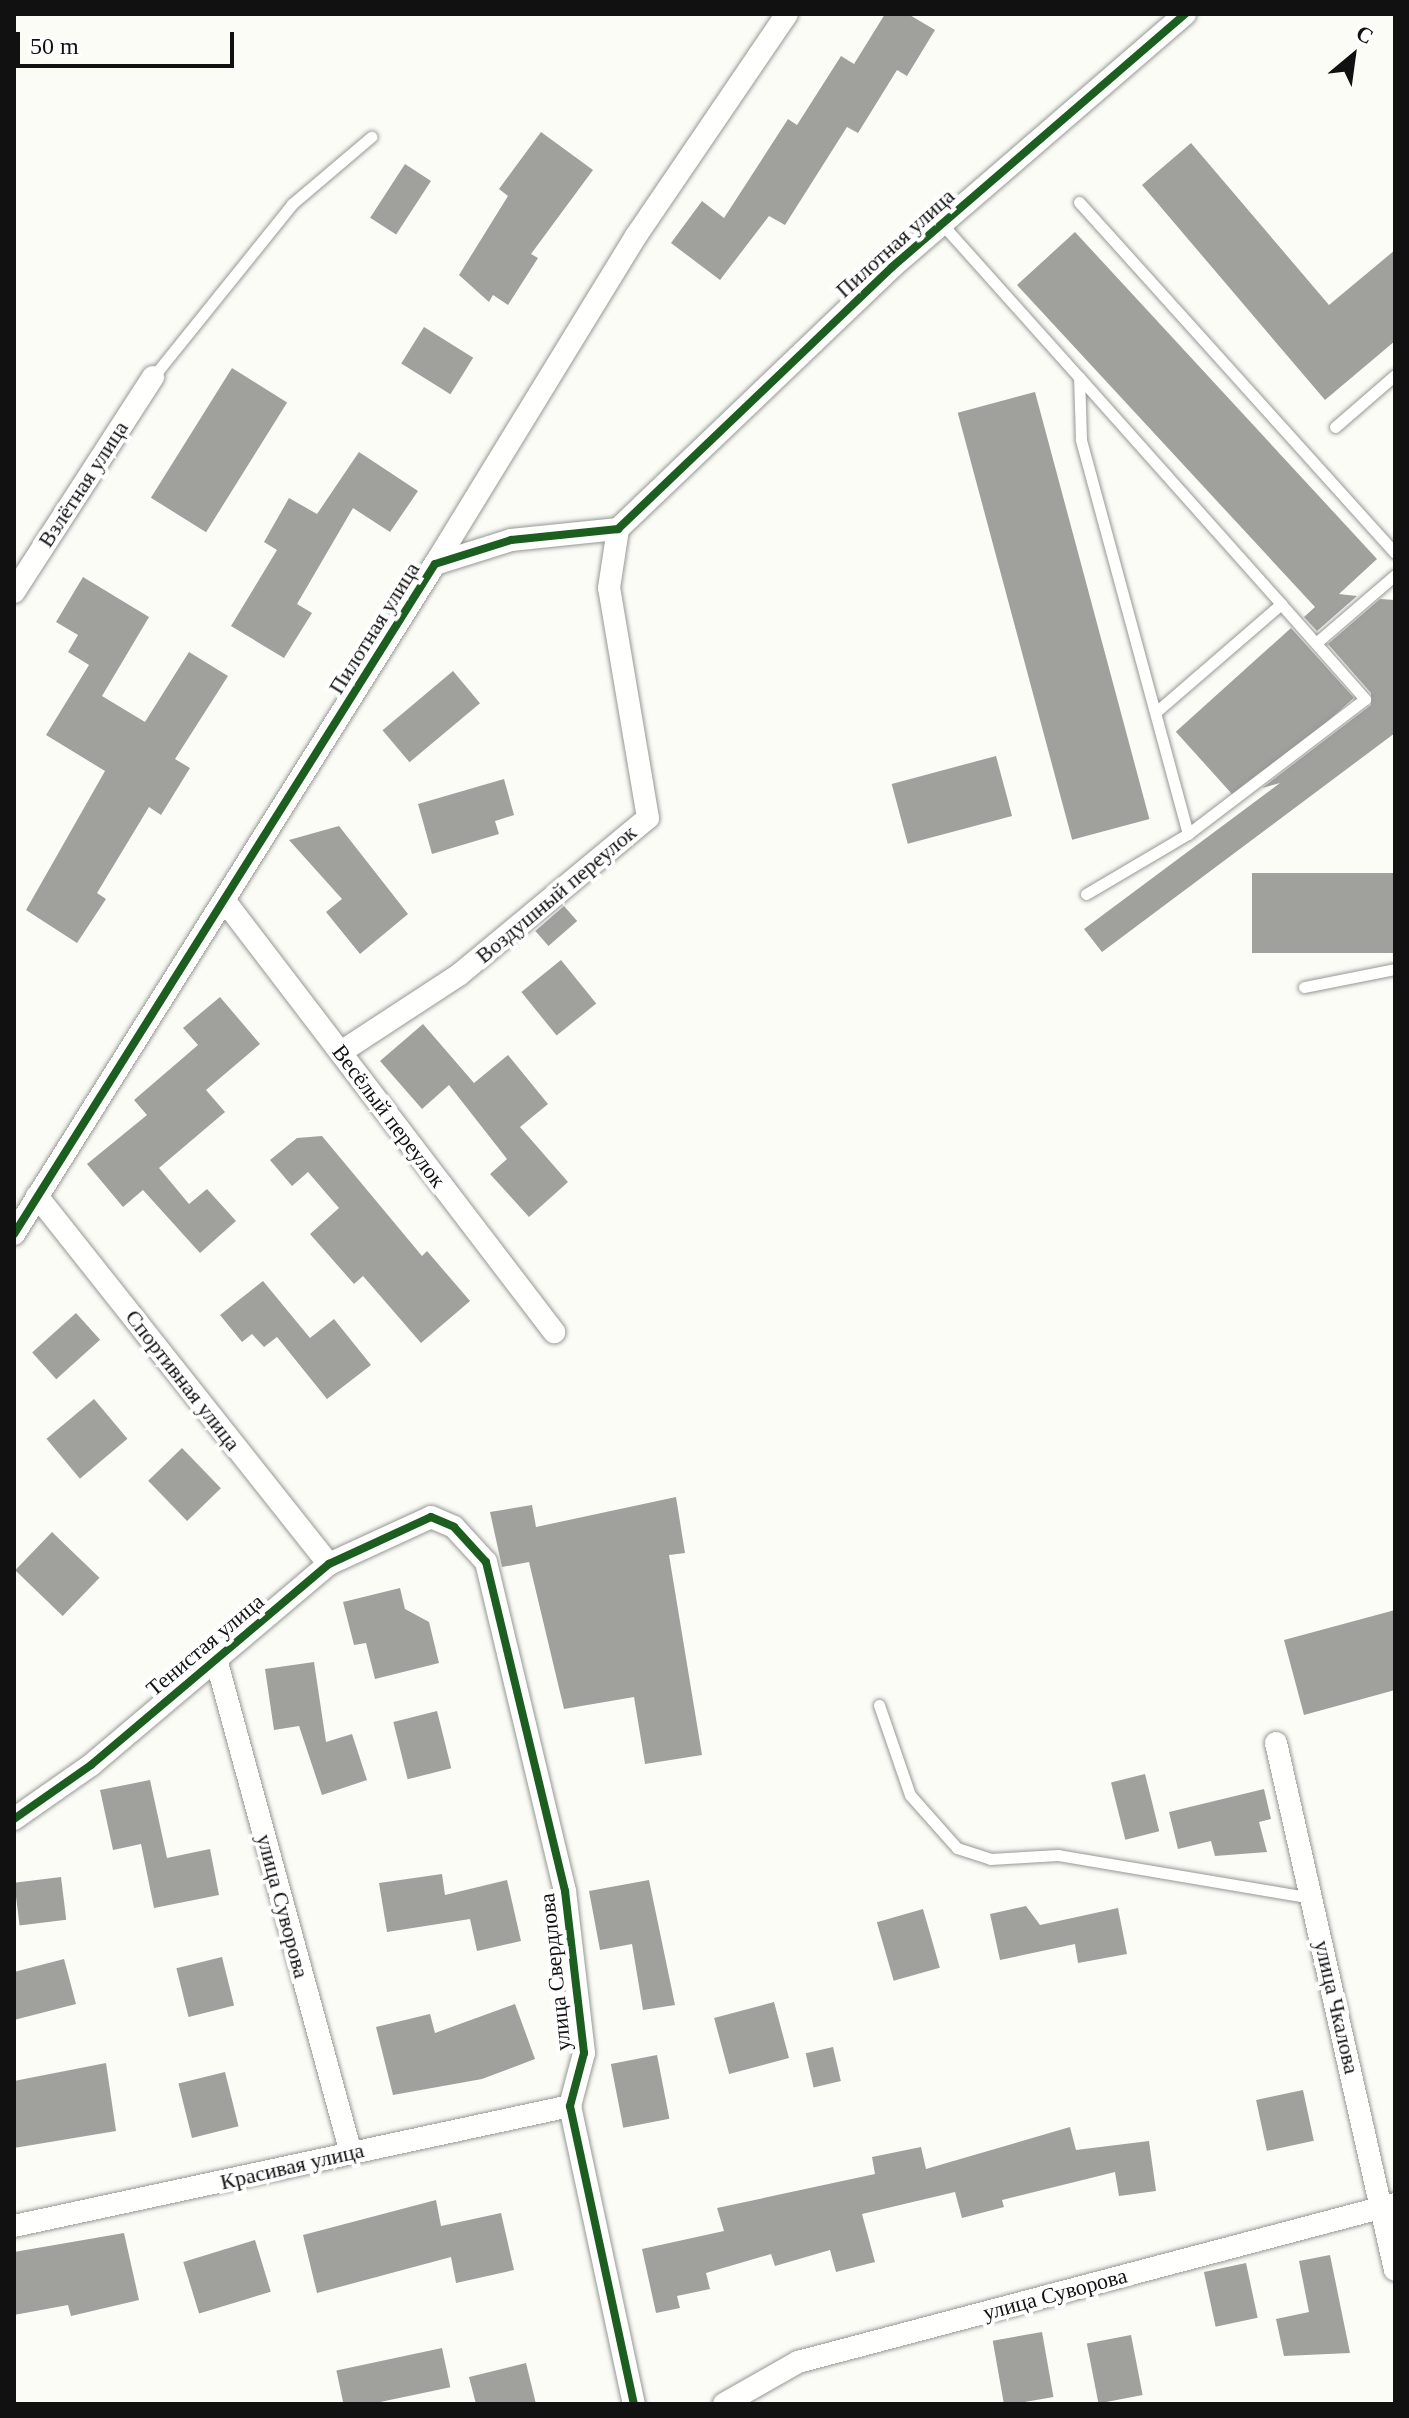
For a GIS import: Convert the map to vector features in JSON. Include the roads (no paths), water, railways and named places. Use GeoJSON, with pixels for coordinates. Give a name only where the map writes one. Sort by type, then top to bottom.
{"type":"FeatureCollection","features":[{"type":"Feature","properties":{"kind":"street","name":"Пилотная улица"},"geometry":{"type":"LineString","coordinates":[[14,1234],[435,564],[636,236],[787,14]]}},
{"type":"Feature","properties":{"kind":"street","name":"Пилотная улица"},"geometry":{"type":"LineString","coordinates":[[435,564],[511,540],[618,529],[942,224],[1185,14]]}},
{"type":"Feature","properties":{"kind":"street","name":"Взлётная улица"},"geometry":{"type":"LineString","coordinates":[[14,592],[153,377]]}},
{"type":"Feature","properties":{"kind":"street","name":"Воздушный переулок"},"geometry":{"type":"LineString","coordinates":[[341,1052],[460,974],[648,818],[609,588],[618,529]]}},
{"type":"Feature","properties":{"kind":"street","name":"Весёлый переулок"},"geometry":{"type":"LineString","coordinates":[[224,900],[554,1332]]}},
{"type":"Feature","properties":{"kind":"street","name":"Спортивная улица"},"geometry":{"type":"LineString","coordinates":[[37,1196],[329,1564]]}},
{"type":"Feature","properties":{"kind":"street","name":"Тенистая улица"},"geometry":{"type":"LineString","coordinates":[[14,1819],[216,1659],[329,1564],[431,1517]]}},
{"type":"Feature","properties":{"kind":"street","name":"улица Свердлова"},"geometry":{"type":"LineString","coordinates":[[431,1517],[454,1527],[486,1562],[565,1891],[584,2053],[570,2106],[634,2404]]}},
{"type":"Feature","properties":{"kind":"street","name":"улица Суворова"},"geometry":{"type":"LineString","coordinates":[[216,1659],[351,2153]]}},
{"type":"Feature","properties":{"kind":"street","name":"улица Чкалова"},"geometry":{"type":"LineString","coordinates":[[1276,1743],[1389,2206],[1395,2270]]}},
{"type":"Feature","properties":{"kind":"street","name":"Красивая улица"},"geometry":{"type":"LineString","coordinates":[[14,2226],[570,2106]]}},
{"type":"Feature","properties":{"kind":"street","name":"улица Суворова"},"geometry":{"type":"LineString","coordinates":[[724,2404],[798,2362],[1389,2206]]}},
{"type":"Feature","properties":{"kind":"lane"},"geometry":{"type":"LineString","coordinates":[[153,377],[292,204],[371,137]]}},
{"type":"Feature","properties":{"kind":"lane"},"geometry":{"type":"LineString","coordinates":[[1079,202],[1395,553]]}},
{"type":"Feature","properties":{"kind":"lane"},"geometry":{"type":"LineString","coordinates":[[942,224],[1365,699],[1188,834],[1086,894]]}},
{"type":"Feature","properties":{"kind":"lane"},"geometry":{"type":"LineString","coordinates":[[1335,427],[1395,375]]}},
{"type":"Feature","properties":{"kind":"lane"},"geometry":{"type":"LineString","coordinates":[[1079,377],[1081,439],[1188,834]]}},
{"type":"Feature","properties":{"kind":"lane"},"geometry":{"type":"LineString","coordinates":[[1316,643],[1395,575]]}},
{"type":"Feature","properties":{"kind":"lane"},"geometry":{"type":"LineString","coordinates":[[1157,711],[1281,604]]}},
{"type":"Feature","properties":{"kind":"lane"},"geometry":{"type":"LineString","coordinates":[[1304,987],[1395,969]]}},
{"type":"Feature","properties":{"kind":"lane"},"geometry":{"type":"LineString","coordinates":[[879,1705],[910,1795],[957,1848],[990,1859],[1058,1855],[1312,1898]]}}]}
